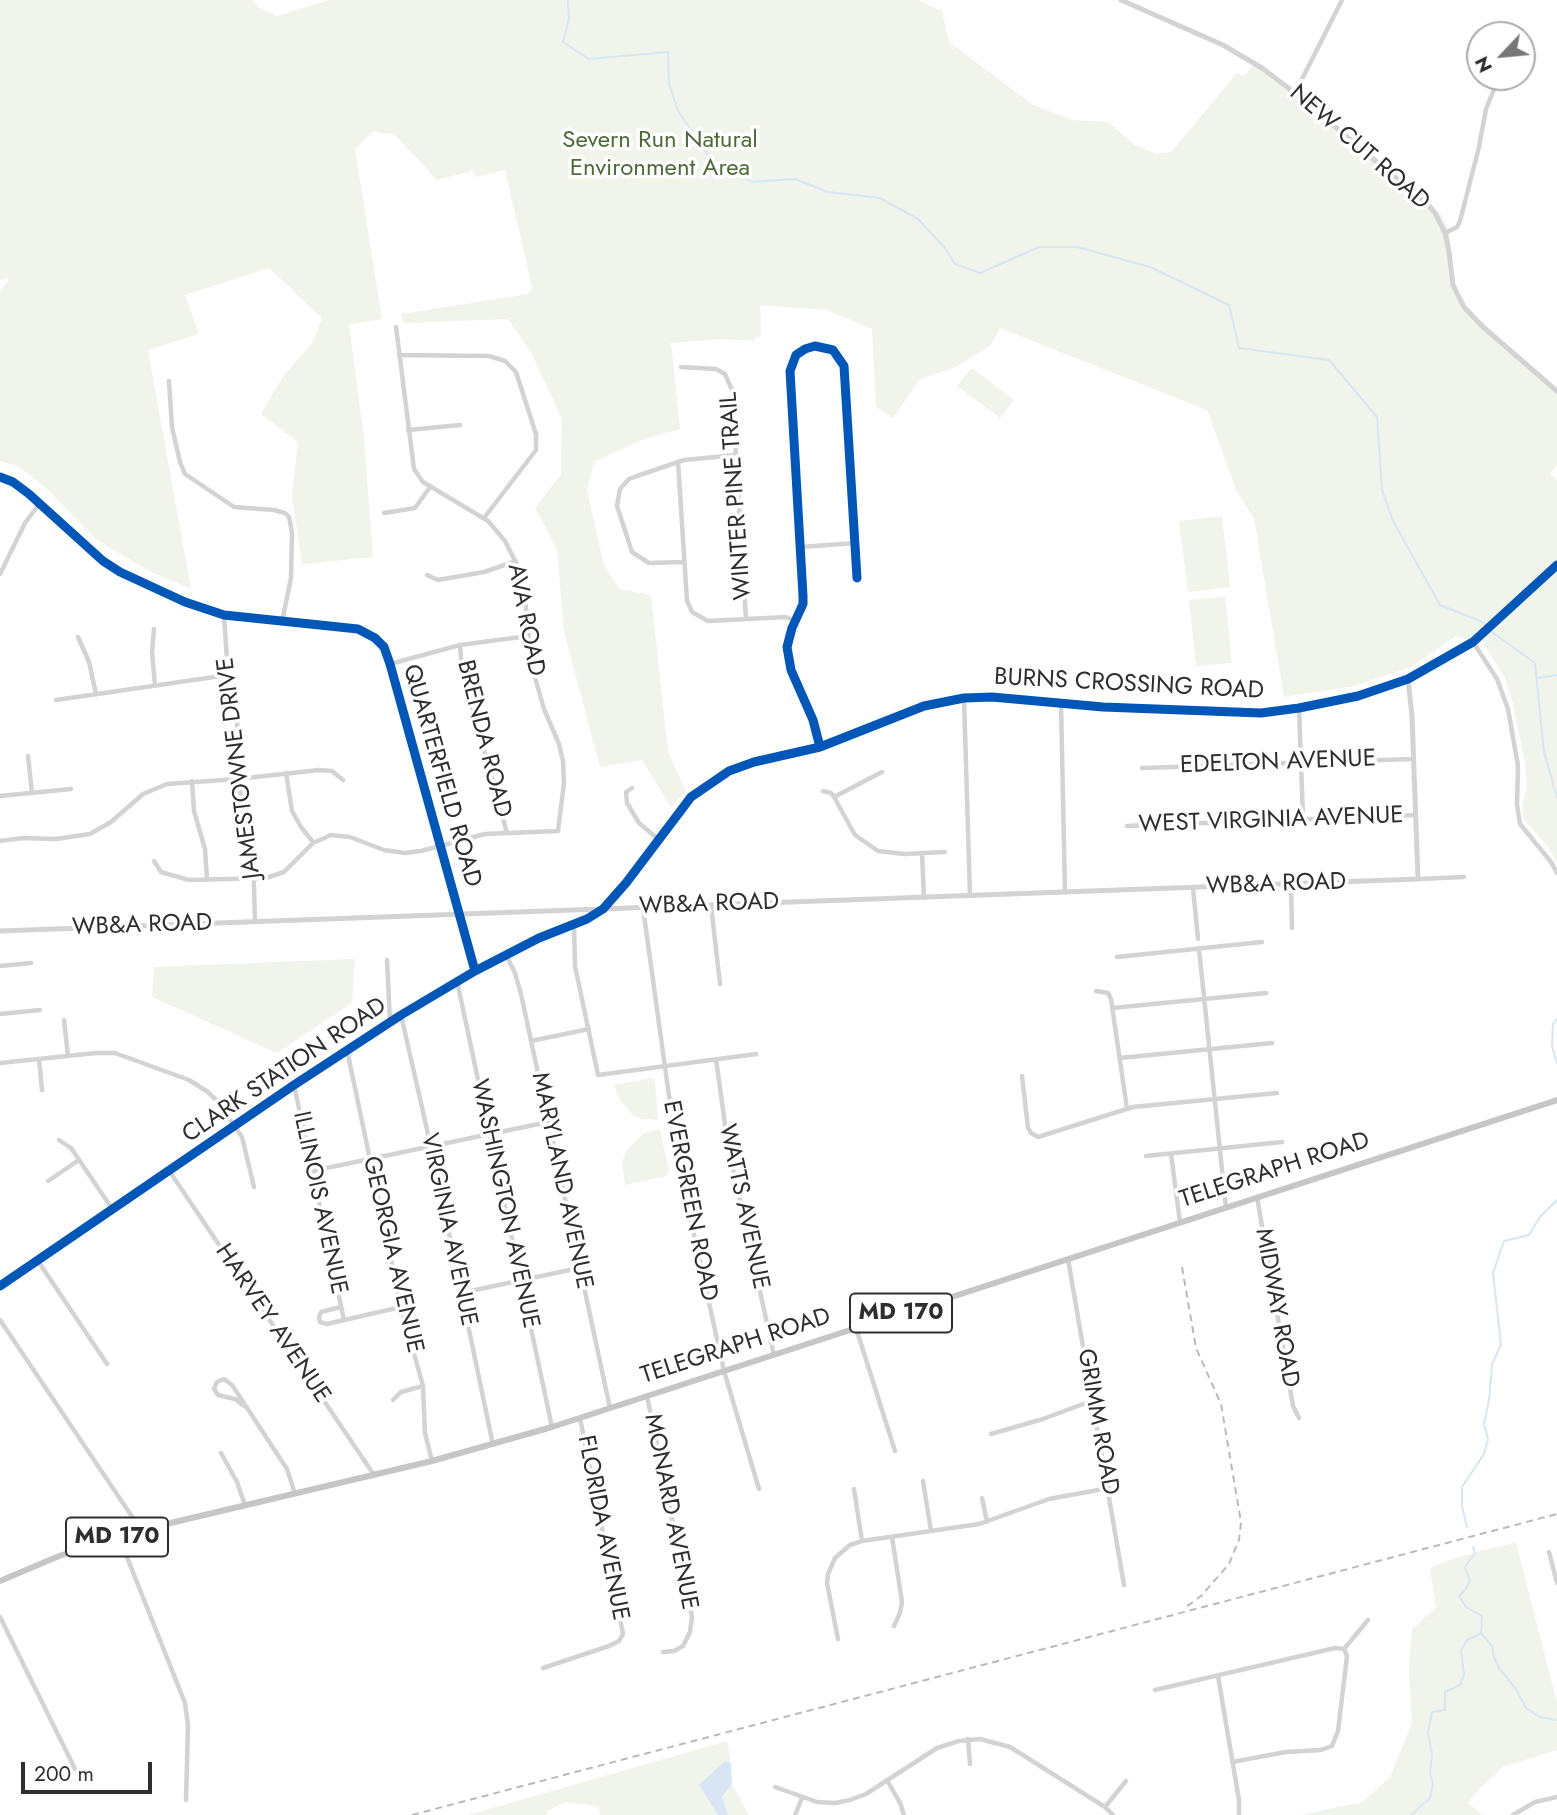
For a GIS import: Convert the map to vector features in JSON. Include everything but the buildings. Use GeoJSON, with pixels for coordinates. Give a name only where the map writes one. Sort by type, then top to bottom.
{"type":"FeatureCollection","features":[{"type":"Feature","properties":{"kind":"main road","name":"TELEGRAPH ROAD"},"geometry":{"type":"LineString","coordinates":[[0,1581],[119,1536],[432,1461],[552,1427],[1557,1100]]}},
{"type":"Feature","properties":{"kind":"street","name":"NEW CUT ROAD"},"geometry":{"type":"LineString","coordinates":[[1121,0],[1235,51],[1295,93],[1428,205],[1445,233],[1453,285],[1464,307],[1557,391]]}},
{"type":"Feature","properties":{"kind":"street"},"geometry":{"type":"LineString","coordinates":[[1295,93],[1342,0]]}},
{"type":"Feature","properties":{"kind":"street"},"geometry":{"type":"LineString","coordinates":[[1445,233],[1457,227],[1460,221],[1486,108],[1493,91]]}},
{"type":"Feature","properties":{"kind":"street","name":"AVA ROAD"},"geometry":{"type":"LineString","coordinates":[[396,327],[414,469],[418,477],[430,487],[484,518],[505,541],[516,561],[522,578],[532,667],[544,709],[564,761],[558,831],[507,833]]}},
{"type":"Feature","properties":{"kind":"street"},"geometry":{"type":"LineString","coordinates":[[820,747],[813,720],[789,663],[787,647],[803,604],[790,371],[796,355],[815,346],[833,350],[844,366],[857,578]]}},
{"type":"Feature","properties":{"kind":"street"},"geometry":{"type":"LineString","coordinates":[[399,355],[489,356],[505,361],[516,372],[536,434],[536,450],[484,518]]}},
{"type":"Feature","properties":{"kind":"street","name":"WINTER PINE TRAIL"},"geometry":{"type":"LineString","coordinates":[[681,367],[716,369],[725,374],[732,390],[746,619]]}},
{"type":"Feature","properties":{"kind":"street"},"geometry":{"type":"LineString","coordinates":[[169,381],[172,427],[177,454],[185,474],[234,507],[274,510],[289,517],[292,533],[291,578],[282,622]]}},
{"type":"Feature","properties":{"kind":"street"},"geometry":{"type":"LineString","coordinates":[[408,430],[460,425]]}},
{"type":"Feature","properties":{"kind":"street"},"geometry":{"type":"LineString","coordinates":[[684,562],[649,563],[637,557],[629,545],[617,506],[620,489],[629,480],[691,458],[736,456]]}},
{"type":"Feature","properties":{"kind":"street"},"geometry":{"type":"LineString","coordinates":[[678,462],[687,601],[695,615],[708,621],[786,617],[795,621]]}},
{"type":"Feature","properties":{"kind":"street","name":"QUARTERFIELD ROAD"},"geometry":{"type":"LineString","coordinates":[[0,477],[21,487],[113,568],[186,603],[224,615],[363,630],[381,643],[390,664],[475,971]]}},
{"type":"Feature","properties":{"kind":"street"},"geometry":{"type":"LineString","coordinates":[[383,513],[415,508],[430,487]]}},
{"type":"Feature","properties":{"kind":"street"},"geometry":{"type":"LineString","coordinates":[[0,575],[25,523],[40,503]]}},
{"type":"Feature","properties":{"kind":"street"},"geometry":{"type":"LineString","coordinates":[[800,547],[856,543]]}},
{"type":"Feature","properties":{"kind":"street"},"geometry":{"type":"LineString","coordinates":[[427,575],[438,580],[496,569],[516,561]]}},
{"type":"Feature","properties":{"kind":"street","name":"BURNS CROSSING ROAD"},"geometry":{"type":"LineString","coordinates":[[603,909],[691,797],[721,775],[746,764],[820,747],[924,706],[964,698],[992,697],[1061,704],[1255,713],[1299,708],[1370,693],[1408,679],[1473,642],[1557,565]]}},
{"type":"Feature","properties":{"kind":"street","name":"JAMESTOWNE DRIVE"},"geometry":{"type":"LineString","coordinates":[[224,615],[228,675],[237,720],[241,806],[253,851],[255,922]]}},
{"type":"Feature","properties":{"kind":"street"},"geometry":{"type":"LineString","coordinates":[[154,629],[152,652],[155,685]]}},
{"type":"Feature","properties":{"kind":"street"},"geometry":{"type":"LineString","coordinates":[[390,664],[460,645],[528,636]]}},
{"type":"Feature","properties":{"kind":"street"},"geometry":{"type":"LineString","coordinates":[[78,637],[89,662],[96,694]]}},
{"type":"Feature","properties":{"kind":"street"},"geometry":{"type":"LineString","coordinates":[[1473,642],[1497,679],[1508,709],[1518,766],[1517,805],[1520,824],[1557,873]]}},
{"type":"Feature","properties":{"kind":"street","name":"BRENDA ROAD"},"geometry":{"type":"LineString","coordinates":[[460,645],[463,671],[507,833]]}},
{"type":"Feature","properties":{"kind":"street"},"geometry":{"type":"LineString","coordinates":[[56,700],[228,675]]}},
{"type":"Feature","properties":{"kind":"street"},"geometry":{"type":"LineString","coordinates":[[1408,679],[1418,879],[1464,877]]}},
{"type":"Feature","properties":{"kind":"street"},"geometry":{"type":"LineString","coordinates":[[964,698],[970,896]]}},
{"type":"Feature","properties":{"kind":"street"},"geometry":{"type":"LineString","coordinates":[[1061,704],[1065,893]]}},
{"type":"Feature","properties":{"kind":"street"},"geometry":{"type":"LineString","coordinates":[[1299,708],[1303,819]]}},
{"type":"Feature","properties":{"kind":"street"},"geometry":{"type":"LineString","coordinates":[[28,756],[32,793]]}},
{"type":"Feature","properties":{"kind":"street","name":"EDELTON AVENUE"},"geometry":{"type":"LineString","coordinates":[[1142,768],[1413,759]]}},
{"type":"Feature","properties":{"kind":"street"},"geometry":{"type":"LineString","coordinates":[[0,841],[83,836],[105,827],[134,800],[167,784],[326,770],[337,773],[343,780]]}},
{"type":"Feature","properties":{"kind":"street"},"geometry":{"type":"LineString","coordinates":[[834,797],[882,772]]}},
{"type":"Feature","properties":{"kind":"street"},"geometry":{"type":"LineString","coordinates":[[286,773],[292,811],[313,843]]}},
{"type":"Feature","properties":{"kind":"street"},"geometry":{"type":"LineString","coordinates":[[191,781],[194,811],[205,849],[207,880]]}},
{"type":"Feature","properties":{"kind":"street"},"geometry":{"type":"LineString","coordinates":[[632,788],[626,792],[627,803],[639,823],[658,839]]}},
{"type":"Feature","properties":{"kind":"street"},"geometry":{"type":"LineString","coordinates":[[0,796],[71,789]]}},
{"type":"Feature","properties":{"kind":"street"},"geometry":{"type":"LineString","coordinates":[[823,791],[831,793],[855,835],[865,844],[892,854],[945,852]]}},
{"type":"Feature","properties":{"kind":"street","name":"WEST VIRGINIA AVENUE"},"geometry":{"type":"LineString","coordinates":[[1127,826],[1416,815]]}},
{"type":"Feature","properties":{"kind":"street"},"geometry":{"type":"LineString","coordinates":[[154,861],[161,873],[189,880],[272,877],[284,872],[313,843],[325,836],[350,836],[378,848],[398,853],[413,853],[485,834],[507,833]]}},
{"type":"Feature","properties":{"kind":"street"},"geometry":{"type":"LineString","coordinates":[[922,853],[924,898]]}},
{"type":"Feature","properties":{"kind":"street","name":"WB&A ROAD"},"geometry":{"type":"LineString","coordinates":[[0,931],[1418,879]]}},
{"type":"Feature","properties":{"kind":"street"},"geometry":{"type":"LineString","coordinates":[[1291,885],[1292,929]]}},
{"type":"Feature","properties":{"kind":"street"},"geometry":{"type":"LineString","coordinates":[[1193,888],[1198,939]]}},
{"type":"Feature","properties":{"kind":"street"},"geometry":{"type":"LineString","coordinates":[[711,905],[720,984]]}},
{"type":"Feature","properties":{"kind":"street","name":"EVERGREEN ROAD"},"geometry":{"type":"LineString","coordinates":[[643,908],[675,1143],[724,1371],[759,1489]]}},
{"type":"Feature","properties":{"kind":"street","name":"CLARK STATION ROAD"},"geometry":{"type":"LineString","coordinates":[[0,1286],[170,1172],[293,1085],[401,1015],[475,971],[603,909]]}},
{"type":"Feature","properties":{"kind":"street"},"geometry":{"type":"LineString","coordinates":[[575,923],[574,958],[598,1076],[756,1054]]}},
{"type":"Feature","properties":{"kind":"street"},"geometry":{"type":"LineString","coordinates":[[1117,957],[1262,943]]}},
{"type":"Feature","properties":{"kind":"street"},"geometry":{"type":"LineString","coordinates":[[1199,949],[1226,1208]]}},
{"type":"Feature","properties":{"kind":"street","name":"MARYLAND AVENUE"},"geometry":{"type":"LineString","coordinates":[[506,955],[518,982],[610,1408]]}},
{"type":"Feature","properties":{"kind":"street"},"geometry":{"type":"LineString","coordinates":[[387,960],[390,1022]]}},
{"type":"Feature","properties":{"kind":"street"},"geometry":{"type":"LineString","coordinates":[[0,966],[31,963]]}},
{"type":"Feature","properties":{"kind":"street","name":"WASHINGTON AVENUE"},"geometry":{"type":"LineString","coordinates":[[457,981],[552,1427]]}},
{"type":"Feature","properties":{"kind":"street"},"geometry":{"type":"LineString","coordinates":[[1096,991],[1109,994],[1127,1109]]}},
{"type":"Feature","properties":{"kind":"street"},"geometry":{"type":"LineString","coordinates":[[1112,1008],[1266,993]]}},
{"type":"Feature","properties":{"kind":"street"},"geometry":{"type":"LineString","coordinates":[[0,1014],[40,1010]]}},
{"type":"Feature","properties":{"kind":"street","name":"VIRGINIA AVENUE"},"geometry":{"type":"LineString","coordinates":[[401,1015],[493,1445]]}},
{"type":"Feature","properties":{"kind":"street"},"geometry":{"type":"LineString","coordinates":[[64,1020],[68,1056]]}},
{"type":"Feature","properties":{"kind":"street"},"geometry":{"type":"LineString","coordinates":[[531,1041],[589,1029]]}},
{"type":"Feature","properties":{"kind":"street"},"geometry":{"type":"LineString","coordinates":[[1120,1058],[1272,1043]]}},
{"type":"Feature","properties":{"kind":"street","name":"GEORGIA AVENUE"},"geometry":{"type":"LineString","coordinates":[[347,1050],[401,1307],[422,1386],[425,1433],[432,1461]]}},
{"type":"Feature","properties":{"kind":"street"},"geometry":{"type":"LineString","coordinates":[[0,1063],[96,1052],[124,1054],[188,1080],[208,1092],[244,1141],[254,1187]]}},
{"type":"Feature","properties":{"kind":"street"},"geometry":{"type":"LineString","coordinates":[[38,1059],[42,1090]]}},
{"type":"Feature","properties":{"kind":"street","name":"WATTS AVENUE"},"geometry":{"type":"LineString","coordinates":[[716,1059],[728,1146],[774,1355]]}},
{"type":"Feature","properties":{"kind":"street"},"geometry":{"type":"LineString","coordinates":[[1022,1076],[1027,1124],[1031,1133],[1036,1136],[1127,1109],[1277,1093]]}},
{"type":"Feature","properties":{"kind":"street","name":"ILLINOIS AVENUE"},"geometry":{"type":"LineString","coordinates":[[293,1085],[344,1320]]}},
{"type":"Feature","properties":{"kind":"street"},"geometry":{"type":"LineString","coordinates":[[312,1171],[548,1122]]}},
{"type":"Feature","properties":{"kind":"street"},"geometry":{"type":"LineString","coordinates":[[59,1140],[71,1148],[113,1210]]}},
{"type":"Feature","properties":{"kind":"street"},"geometry":{"type":"LineString","coordinates":[[1146,1156],[1282,1143]]}},
{"type":"Feature","properties":{"kind":"street"},"geometry":{"type":"LineString","coordinates":[[1171,1154],[1180,1222]]}},
{"type":"Feature","properties":{"kind":"street"},"geometry":{"type":"LineString","coordinates":[[48,1181],[79,1160]]}},
{"type":"Feature","properties":{"kind":"street","name":"HARVEY AVENUE"},"geometry":{"type":"LineString","coordinates":[[170,1172],[374,1475]]}},
{"type":"Feature","properties":{"kind":"street","name":"MIDWAY ROAD"},"geometry":{"type":"LineString","coordinates":[[1257,1197],[1293,1406],[1298,1418]]}},
{"type":"Feature","properties":{"kind":"street","name":"GRIMM ROAD"},"geometry":{"type":"LineString","coordinates":[[1069,1259],[1124,1585]]}},
{"type":"Feature","properties":{"kind":"street"},"geometry":{"type":"LineString","coordinates":[[38,1261],[107,1364]]}},
{"type":"Feature","properties":{"kind":"street"},"geometry":{"type":"LineString","coordinates":[[461,1293],[579,1268]]}},
{"type":"Feature","properties":{"kind":"street"},"geometry":{"type":"LineString","coordinates":[[341,1307],[321,1312],[319,1319],[327,1324],[401,1307]]}},
{"type":"Feature","properties":{"kind":"street"},"geometry":{"type":"LineString","coordinates":[[0,1320],[141,1530]]}},
{"type":"Feature","properties":{"kind":"street"},"geometry":{"type":"LineString","coordinates":[[856,1328],[895,1451]]}},
{"type":"Feature","properties":{"kind":"street"},"geometry":{"type":"LineString","coordinates":[[244,1406],[235,1399],[218,1395],[215,1389],[217,1382],[225,1379],[230,1381],[287,1469],[295,1494]]}},
{"type":"Feature","properties":{"kind":"street"},"geometry":{"type":"LineString","coordinates":[[393,1400],[401,1392],[422,1386]]}},
{"type":"Feature","properties":{"kind":"street","name":"MONARD AVENUE"},"geometry":{"type":"LineString","coordinates":[[647,1396],[692,1616],[690,1632],[683,1646],[674,1651],[663,1652]]}},
{"type":"Feature","properties":{"kind":"street"},"geometry":{"type":"LineString","coordinates":[[990,1434],[1043,1419],[1094,1400]]}},
{"type":"Feature","properties":{"kind":"street","name":"FLORIDA AVENUE"},"geometry":{"type":"LineString","coordinates":[[543,1668],[609,1646],[619,1641],[622,1634],[580,1418]]}},
{"type":"Feature","properties":{"kind":"street"},"geometry":{"type":"LineString","coordinates":[[221,1453],[237,1482],[245,1505]]}},
{"type":"Feature","properties":{"kind":"street"},"geometry":{"type":"LineString","coordinates":[[923,1480],[931,1531]]}},
{"type":"Feature","properties":{"kind":"street"},"geometry":{"type":"LineString","coordinates":[[854,1489],[862,1541]]}},
{"type":"Feature","properties":{"kind":"street"},"geometry":{"type":"LineString","coordinates":[[838,1639],[827,1583],[828,1574],[841,1551],[862,1541],[987,1522],[1049,1499],[1109,1489]]}},
{"type":"Feature","properties":{"kind":"street"},"geometry":{"type":"LineString","coordinates":[[982,1498],[987,1522]]}},
{"type":"Feature","properties":{"kind":"street"},"geometry":{"type":"LineString","coordinates":[[119,1536],[185,1703],[188,1724],[186,1800]]}},
{"type":"Feature","properties":{"kind":"street"},"geometry":{"type":"LineString","coordinates":[[892,1537],[902,1602],[894,1626]]}},
{"type":"Feature","properties":{"kind":"street"},"geometry":{"type":"LineString","coordinates":[[1549,1552],[1557,1583]]}},
{"type":"Feature","properties":{"kind":"street"},"geometry":{"type":"LineString","coordinates":[[0,1617],[75,1769]]}},
{"type":"Feature","properties":{"kind":"street"},"geometry":{"type":"LineString","coordinates":[[1344,1649],[1368,1620]]}},
{"type":"Feature","properties":{"kind":"street"},"geometry":{"type":"LineString","coordinates":[[1155,1690],[1335,1648],[1344,1649]]}},
{"type":"Feature","properties":{"kind":"street"},"geometry":{"type":"LineString","coordinates":[[1232,1762],[1286,1752],[1321,1750],[1332,1746],[1338,1731],[1346,1669],[1347,1656],[1344,1649]]}},
{"type":"Feature","properties":{"kind":"street"},"geometry":{"type":"LineString","coordinates":[[1218,1676],[1239,1815]]}},
{"type":"Feature","properties":{"kind":"street"},"geometry":{"type":"LineString","coordinates":[[968,1740],[970,1764]]}},
{"type":"Feature","properties":{"kind":"street"},"geometry":{"type":"LineString","coordinates":[[775,1787],[823,1803],[841,1802],[861,1796],[951,1742],[986,1740],[1010,1747],[1105,1807],[1113,1815]]}},
{"type":"Feature","properties":{"kind":"street"},"geometry":{"type":"LineString","coordinates":[[887,1780],[904,1815]]}},
{"type":"Feature","properties":{"kind":"street"},"geometry":{"type":"LineString","coordinates":[[1105,1807],[1126,1781]]}},
{"type":"Feature","properties":{"kind":"street"},"geometry":{"type":"LineString","coordinates":[[1513,1815],[1535,1802],[1557,1797]]}},
{"type":"Feature","properties":{"kind":"street"},"geometry":{"type":"LineString","coordinates":[[795,1815],[802,1798]]}},
{"type":"Feature","properties":{"kind":"green space","name":"Severn Run Natural Environment Area"},"geometry":{"type":"Polygon","coordinates":[[[0,0],[253,0],[257,7],[277,16],[329,0],[918,0],[942,11],[949,42],[1033,105],[1072,120],[1108,122],[1135,145],[1157,154],[1171,152],[1237,73],[1244,76],[1254,64],[1295,93],[1440,213],[1450,231],[1456,289],[1468,309],[1557,392],[1557,465],[1550,474],[1557,480],[1557,863],[1549,848],[1523,818],[1527,786],[1525,763],[1513,704],[1504,676],[1477,634],[1469,641],[1456,636],[1411,667],[1355,686],[1284,697],[1254,518],[1237,492],[1207,410],[1000,328],[991,345],[956,367],[920,379],[893,418],[876,407],[872,329],[827,310],[760,305],[761,337],[755,337],[755,341],[723,339],[671,343],[680,429],[644,439],[594,462],[587,490],[604,566],[620,589],[651,595],[668,752],[686,791],[671,807],[642,760],[600,767],[564,632],[557,549],[535,508],[561,474],[562,419],[532,354],[508,319],[404,323],[401,314],[529,294],[532,287],[505,170],[475,177],[472,169],[437,180],[394,134],[373,132],[355,149],[382,319],[349,324],[364,438],[373,557],[302,564],[292,497],[298,442],[261,414],[284,375],[313,342],[322,318],[269,268],[185,295],[199,334],[148,350],[191,589],[149,571],[97,540],[46,488],[18,466],[0,461],[0,291],[9,280],[0,280],[0,0]]]}},
{"type":"Feature","properties":{"kind":"green space"},"geometry":{"type":"Polygon","coordinates":[[[972,368],[1014,400],[1000,418],[957,386],[972,368]]]}},
{"type":"Feature","properties":{"kind":"green space"},"geometry":{"type":"Polygon","coordinates":[[[1222,516],[1230,587],[1188,592],[1179,521],[1222,516]]]}},
{"type":"Feature","properties":{"kind":"green space"},"geometry":{"type":"Polygon","coordinates":[[[1225,597],[1232,663],[1196,666],[1189,600],[1225,597]]]}},
{"type":"Feature","properties":{"kind":"green space"},"geometry":{"type":"Polygon","coordinates":[[[355,959],[352,1003],[277,1053],[152,997],[154,967],[355,959]]]}},
{"type":"Feature","properties":{"kind":"green space"},"geometry":{"type":"Polygon","coordinates":[[[652,1078],[655,1082],[658,1120],[642,1119],[633,1115],[620,1100],[614,1085],[652,1078]]]}},
{"type":"Feature","properties":{"kind":"green space"},"geometry":{"type":"Polygon","coordinates":[[[660,1129],[669,1171],[666,1176],[625,1185],[622,1162],[627,1150],[644,1133],[660,1129]]]}},
{"type":"Feature","properties":{"kind":"green space"},"geometry":{"type":"Polygon","coordinates":[[[1516,1542],[1557,1703],[1557,1750],[1503,1767],[1468,1803],[1482,1815],[1300,1815],[1363,1802],[1390,1777],[1412,1723],[1409,1667],[1412,1629],[1436,1608],[1430,1568],[1455,1558],[1516,1542]]]}},
{"type":"Feature","properties":{"kind":"green space"},"geometry":{"type":"Polygon","coordinates":[[[727,1741],[731,1764],[724,1761],[718,1815],[600,1815],[599,1806],[566,1802],[547,1811],[547,1815],[468,1815],[727,1741]]]}},
{"type":"Feature","properties":{"kind":"green space"},"geometry":{"type":"Polygon","coordinates":[[[732,1784],[749,1815],[728,1815],[722,1797],[732,1784]]]}},
{"type":"Feature","properties":{"kind":"shaded area"},"geometry":{"type":"Polygon","coordinates":[[[725,1761],[731,1764],[732,1784],[722,1797],[728,1815],[718,1815],[699,1785],[725,1761]]]}},
{"type":"Feature","properties":{"kind":"waterway"},"geometry":{"type":"LineString","coordinates":[[568,0],[569,19],[563,42],[589,59],[668,52],[669,84],[678,111],[708,155],[751,182],[795,179],[828,192],[880,198],[918,219],[945,248],[955,264],[980,273],[1039,247],[1077,247],[1150,267],[1229,305],[1239,348],[1329,360],[1377,417],[1382,490],[1393,521],[1440,605],[1486,625]]}},
{"type":"Feature","properties":{"kind":"waterway"},"geometry":{"type":"LineString","coordinates":[[1492,632],[1535,663],[1544,752],[1557,798]]}},
{"type":"Feature","properties":{"kind":"waterway"},"geometry":{"type":"LineString","coordinates":[[1537,678],[1557,675]]}},
{"type":"Feature","properties":{"kind":"waterway"},"geometry":{"type":"LineString","coordinates":[[1557,1019],[1553,1024],[1552,1046],[1557,1063]]}},
{"type":"Feature","properties":{"kind":"waterway"},"geometry":{"type":"LineString","coordinates":[[1467,1527],[1462,1506],[1462,1487],[1484,1454],[1488,1439],[1484,1424],[1492,1364],[1501,1345],[1493,1273],[1504,1241],[1529,1235],[1540,1217],[1557,1200]]}},
{"type":"Feature","properties":{"kind":"waterway"},"geometry":{"type":"LineString","coordinates":[[1473,1547],[1475,1553],[1465,1567],[1470,1581],[1459,1596],[1466,1607],[1482,1616],[1481,1633],[1492,1646],[1499,1668],[1516,1689],[1526,1708],[1540,1717],[1557,1720]]}},
{"type":"Feature","properties":{"kind":"waterway"},"geometry":{"type":"LineString","coordinates":[[1411,1815],[1430,1798],[1433,1784],[1428,1733],[1432,1712],[1445,1710],[1445,1692],[1460,1685],[1464,1675],[1461,1650],[1467,1640],[1480,1634]]}},
{"type":"Feature","properties":{"kind":"railway"},"geometry":{"type":"LineString","coordinates":[[1182,1267],[1196,1348],[1221,1404],[1241,1522],[1239,1540],[1229,1564],[1201,1596],[1186,1607]]}},
{"type":"Feature","properties":{"kind":"railway"},"geometry":{"type":"LineString","coordinates":[[412,1815],[1557,1514]]}},
{"type":"Feature","properties":{"kind":"cycle path"},"geometry":{"type":"LineString","coordinates":[[820,747],[813,720],[791,670],[787,647],[803,604],[790,371],[796,355],[815,346],[833,350],[844,366],[857,578]]}},
{"type":"Feature","properties":{"kind":"cycle path"},"geometry":{"type":"LineString","coordinates":[[0,477],[13,482],[29,494],[103,561],[120,572],[185,602],[224,615],[358,629],[375,638],[384,647],[475,971]]}},
{"type":"Feature","properties":{"kind":"cycle path"},"geometry":{"type":"LineString","coordinates":[[0,1286],[401,1015],[475,971],[603,909],[691,797],[729,771],[754,762],[820,747],[924,706],[964,698],[992,697],[1103,707],[1261,713],[1358,696],[1408,679],[1473,642],[1557,565]]}}]}
